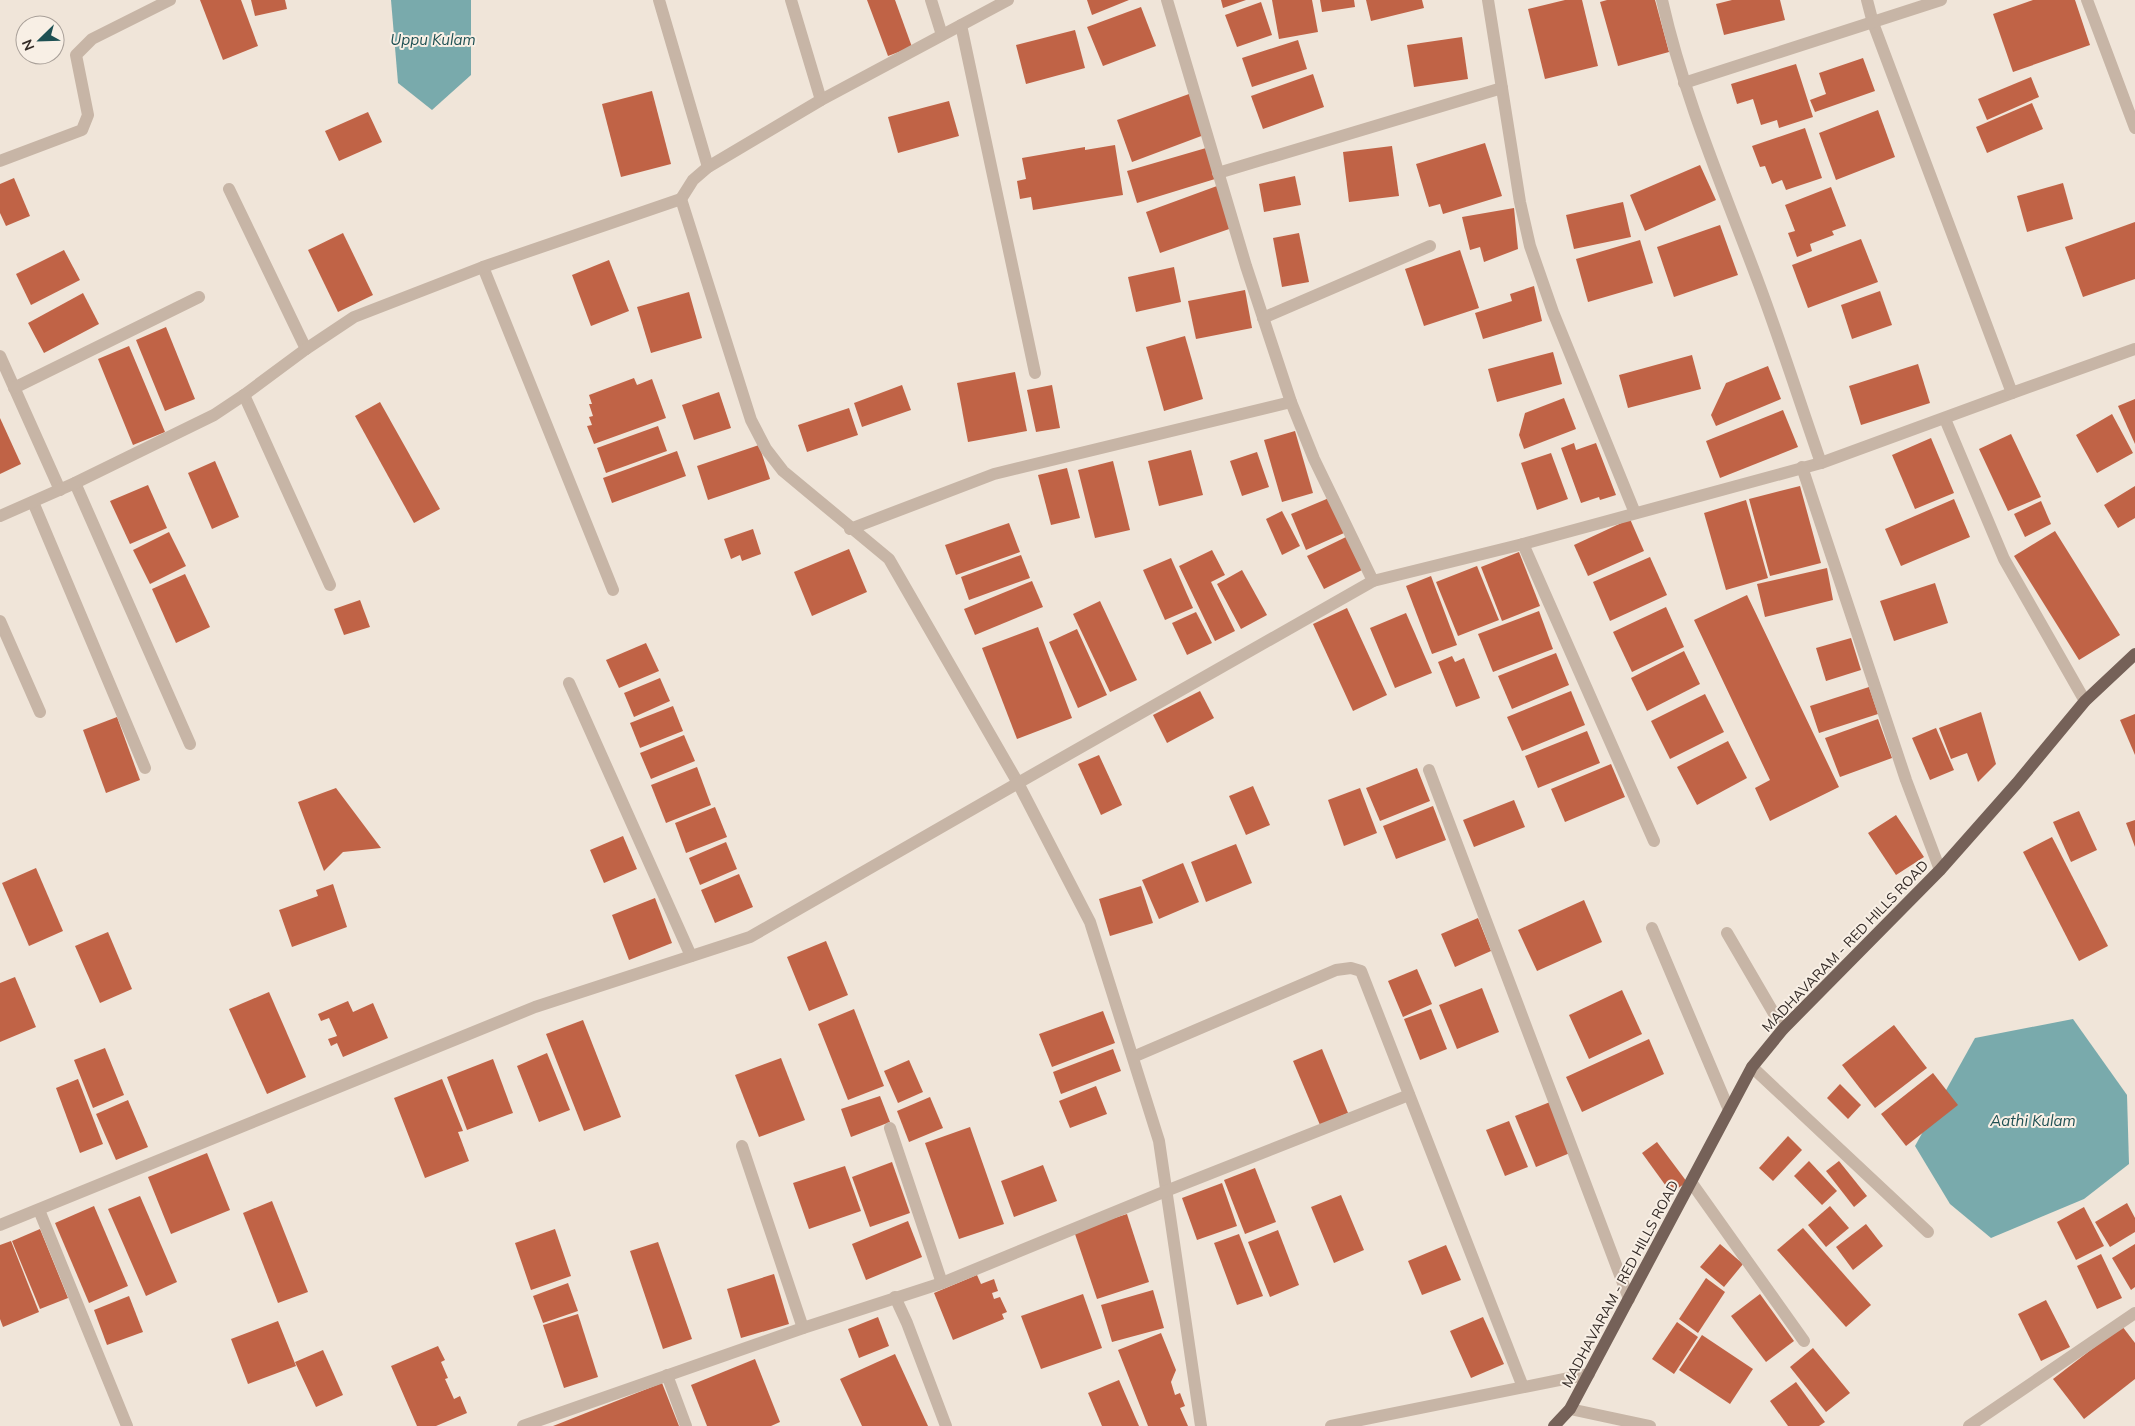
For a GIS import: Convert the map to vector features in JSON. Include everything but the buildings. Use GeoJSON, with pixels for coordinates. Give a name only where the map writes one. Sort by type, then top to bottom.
{"type":"FeatureCollection","features":[{"type":"Feature","properties":{"kind":"main road","name":"MADHAVARAM - RED HILLS ROAD"},"geometry":{"type":"LineString","coordinates":[[1554,1426],[1570,1409],[1752,1067],[1782,1029],[1940,870],[2086,701],[2135,654]]}},
{"type":"Feature","properties":{"kind":"street"},"geometry":{"type":"LineString","coordinates":[[0,161],[82,130],[88,115],[76,55],[92,39],[170,0]]}},
{"type":"Feature","properties":{"kind":"street"},"geometry":{"type":"LineString","coordinates":[[660,0],[708,167]]}},
{"type":"Feature","properties":{"kind":"street"},"geometry":{"type":"LineString","coordinates":[[791,0],[821,100]]}},
{"type":"Feature","properties":{"kind":"street"},"geometry":{"type":"LineString","coordinates":[[931,0],[942,35]]}},
{"type":"Feature","properties":{"kind":"street"},"geometry":{"type":"LineString","coordinates":[[0,516],[75,483],[214,414],[354,317],[483,267],[681,199],[693,180],[708,167],[821,100],[1008,0]]}},
{"type":"Feature","properties":{"kind":"street"},"geometry":{"type":"LineString","coordinates":[[1166,0],[1263,318],[1291,402],[1314,459],[1373,581]]}},
{"type":"Feature","properties":{"kind":"street"},"geometry":{"type":"LineString","coordinates":[[1488,0],[1520,202],[1530,246],[1553,312],[1635,513]]}},
{"type":"Feature","properties":{"kind":"street"},"geometry":{"type":"LineString","coordinates":[[1662,0],[1684,83],[1703,141],[1759,284],[1821,463]]}},
{"type":"Feature","properties":{"kind":"street"},"geometry":{"type":"LineString","coordinates":[[1867,0],[1873,23],[2012,393]]}},
{"type":"Feature","properties":{"kind":"street"},"geometry":{"type":"LineString","coordinates":[[1684,83],[1941,0]]}},
{"type":"Feature","properties":{"kind":"street"},"geometry":{"type":"LineString","coordinates":[[2087,0],[2132,108],[2135,128]]}},
{"type":"Feature","properties":{"kind":"street"},"geometry":{"type":"LineString","coordinates":[[961,25],[1035,373]]}},
{"type":"Feature","properties":{"kind":"street"},"geometry":{"type":"LineString","coordinates":[[1218,173],[1502,88]]}},
{"type":"Feature","properties":{"kind":"street"},"geometry":{"type":"LineString","coordinates":[[229,189],[306,349]]}},
{"type":"Feature","properties":{"kind":"street"},"geometry":{"type":"LineString","coordinates":[[681,199],[751,420],[766,449],[783,471],[850,529],[889,559],[1018,783],[1090,922],[1159,1142],[1201,1426]]}},
{"type":"Feature","properties":{"kind":"street"},"geometry":{"type":"LineString","coordinates":[[1263,318],[1430,246]]}},
{"type":"Feature","properties":{"kind":"street"},"geometry":{"type":"LineString","coordinates":[[483,267],[613,590]]}},
{"type":"Feature","properties":{"kind":"street"},"geometry":{"type":"LineString","coordinates":[[14,388],[199,297]]}},
{"type":"Feature","properties":{"kind":"street"},"geometry":{"type":"LineString","coordinates":[[0,1225],[535,1007],[750,937],[1373,581],[1523,544],[1821,463],[2135,349]]}},
{"type":"Feature","properties":{"kind":"street"},"geometry":{"type":"LineString","coordinates":[[0,356],[60,490]]}},
{"type":"Feature","properties":{"kind":"street"},"geometry":{"type":"LineString","coordinates":[[244,395],[330,585]]}},
{"type":"Feature","properties":{"kind":"street"},"geometry":{"type":"LineString","coordinates":[[850,529],[994,474],[1291,402]]}},
{"type":"Feature","properties":{"kind":"street"},"geometry":{"type":"LineString","coordinates":[[1945,419],[2004,559],[2086,701]]}},
{"type":"Feature","properties":{"kind":"street"},"geometry":{"type":"LineString","coordinates":[[1802,467],[1906,780],[1940,870]]}},
{"type":"Feature","properties":{"kind":"street"},"geometry":{"type":"LineString","coordinates":[[75,483],[190,744]]}},
{"type":"Feature","properties":{"kind":"street"},"geometry":{"type":"LineString","coordinates":[[33,502],[146,768]]}},
{"type":"Feature","properties":{"kind":"street"},"geometry":{"type":"LineString","coordinates":[[1523,544],[1654,840]]}},
{"type":"Feature","properties":{"kind":"street"},"geometry":{"type":"LineString","coordinates":[[0,621],[40,712]]}},
{"type":"Feature","properties":{"kind":"street"},"geometry":{"type":"LineString","coordinates":[[569,683],[690,956]]}},
{"type":"Feature","properties":{"kind":"street"},"geometry":{"type":"LineString","coordinates":[[1429,770],[1629,1299]]}},
{"type":"Feature","properties":{"kind":"street"},"geometry":{"type":"LineString","coordinates":[[1652,928],[1730,1110]]}},
{"type":"Feature","properties":{"kind":"street"},"geometry":{"type":"LineString","coordinates":[[1727,933],[1782,1029]]}},
{"type":"Feature","properties":{"kind":"street"},"geometry":{"type":"LineString","coordinates":[[1133,1058],[1336,970],[1351,968],[1361,971],[1523,1387]]}},
{"type":"Feature","properties":{"kind":"street"},"geometry":{"type":"LineString","coordinates":[[1752,1067],[1928,1232]]}},
{"type":"Feature","properties":{"kind":"street"},"geometry":{"type":"LineString","coordinates":[[523,1426],[803,1328],[942,1282],[1409,1095]]}},
{"type":"Feature","properties":{"kind":"street"},"geometry":{"type":"LineString","coordinates":[[890,1128],[942,1282]]}},
{"type":"Feature","properties":{"kind":"street"},"geometry":{"type":"LineString","coordinates":[[742,1146],[803,1328]]}},
{"type":"Feature","properties":{"kind":"street"},"geometry":{"type":"LineString","coordinates":[[1691,1182],[1804,1341]]}},
{"type":"Feature","properties":{"kind":"street"},"geometry":{"type":"LineString","coordinates":[[39,1210],[127,1426]]}},
{"type":"Feature","properties":{"kind":"street"},"geometry":{"type":"LineString","coordinates":[[895,1297],[907,1323],[946,1426]]}},
{"type":"Feature","properties":{"kind":"street"},"geometry":{"type":"LineString","coordinates":[[1969,1426],[2135,1313]]}},
{"type":"Feature","properties":{"kind":"street"},"geometry":{"type":"LineString","coordinates":[[1332,1426],[1589,1374]]}},
{"type":"Feature","properties":{"kind":"street"},"geometry":{"type":"LineString","coordinates":[[667,1376],[686,1426]]}},
{"type":"Feature","properties":{"kind":"street"},"geometry":{"type":"LineString","coordinates":[[1570,1409],[1650,1426]]}},
{"type":"Feature","properties":{"kind":"water","name":"Uppu Kulam"},"geometry":{"type":"Polygon","coordinates":[[[391,0],[471,0],[471,75],[432,110],[398,83],[391,0]]]}},
{"type":"Feature","properties":{"kind":"water","name":"Aathi Kulam"},"geometry":{"type":"Polygon","coordinates":[[[2073,1019],[2127,1095],[2129,1164],[2084,1199],[1991,1238],[1950,1204],[1915,1146],[1975,1038],[2073,1019]]]}}]}
